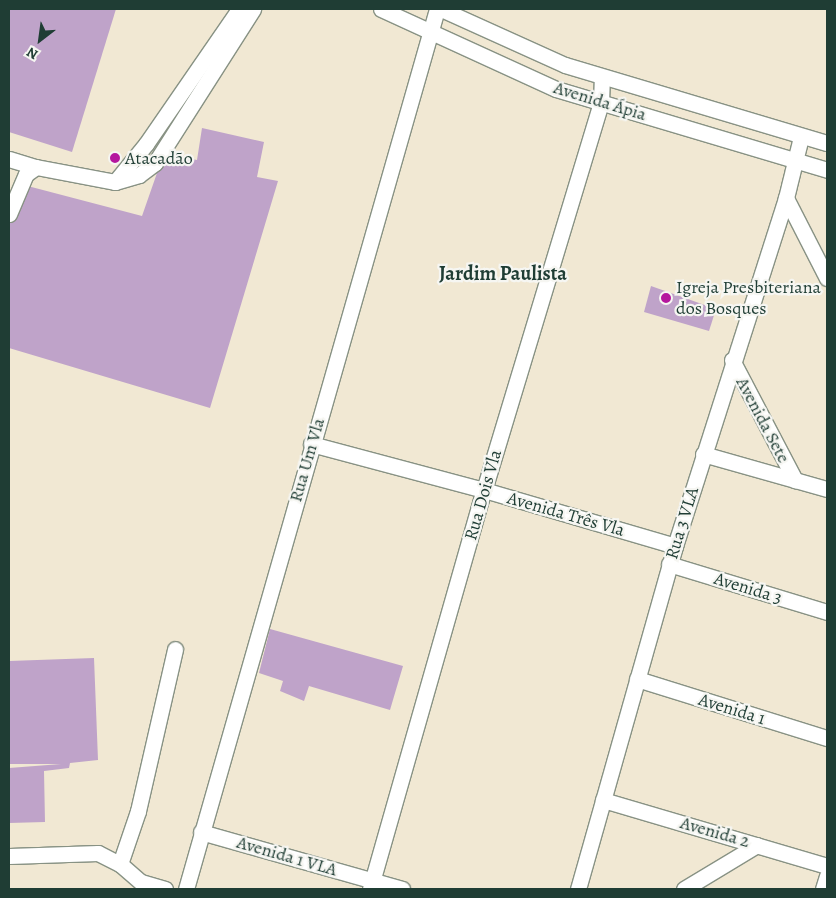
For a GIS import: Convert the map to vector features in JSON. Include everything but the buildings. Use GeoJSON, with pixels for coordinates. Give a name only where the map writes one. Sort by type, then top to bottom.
{"type":"FeatureCollection","features":[{"type":"Feature","properties":{"kind":"street"},"geometry":{"type":"LineString","coordinates":[[115,182],[146,144],[238,9]]}},
{"type":"Feature","properties":{"kind":"street"},"geometry":{"type":"LineString","coordinates":[[9,159],[36,167],[115,182],[139,175],[155,163],[253,9]]}},
{"type":"Feature","properties":{"kind":"street","name":"Avenida Ápia"},"geometry":{"type":"LineString","coordinates":[[381,9],[556,89],[827,170]]}},
{"type":"Feature","properties":{"kind":"street","name":"Rua Um Vla"},"geometry":{"type":"LineString","coordinates":[[186,889],[311,444],[437,9]]}},
{"type":"Feature","properties":{"kind":"street","name":"Avenida Ápia"},"geometry":{"type":"LineString","coordinates":[[441,9],[566,65],[827,143]]}},
{"type":"Feature","properties":{"kind":"street","name":"Rua Dois Vla"},"geometry":{"type":"LineString","coordinates":[[371,885],[484,490],[601,102],[602,77]]}},
{"type":"Feature","properties":{"kind":"street","name":"Rua 3 VLA"},"geometry":{"type":"LineString","coordinates":[[578,889],[674,546],[732,360],[786,198],[801,136]]}},
{"type":"Feature","properties":{"kind":"street"},"geometry":{"type":"LineString","coordinates":[[9,214],[11,197],[26,174],[36,167]]}},
{"type":"Feature","properties":{"kind":"street"},"geometry":{"type":"LineString","coordinates":[[786,198],[827,278]]}},
{"type":"Feature","properties":{"kind":"street","name":"Avenida Sete"},"geometry":{"type":"LineString","coordinates":[[732,360],[795,480]]}},
{"type":"Feature","properties":{"kind":"street","name":"Avenida Três Vla"},"geometry":{"type":"LineString","coordinates":[[311,444],[484,490],[674,546]]}},
{"type":"Feature","properties":{"kind":"street"},"geometry":{"type":"LineString","coordinates":[[703,454],[827,489]]}},
{"type":"Feature","properties":{"kind":"street","name":"Avenida 3"},"geometry":{"type":"LineString","coordinates":[[669,564],[827,612]]}},
{"type":"Feature","properties":{"kind":"street"},"geometry":{"type":"LineString","coordinates":[[120,864],[138,811],[175,649]]}},
{"type":"Feature","properties":{"kind":"street","name":"Avenida 1"},"geometry":{"type":"LineString","coordinates":[[637,679],[827,738]]}},
{"type":"Feature","properties":{"kind":"street","name":"Avenida 2"},"geometry":{"type":"LineString","coordinates":[[603,800],[827,866]]}},
{"type":"Feature","properties":{"kind":"street","name":"Avenida 1 VLA"},"geometry":{"type":"LineString","coordinates":[[201,832],[371,885],[402,889]]}},
{"type":"Feature","properties":{"kind":"street"},"geometry":{"type":"LineString","coordinates":[[684,889],[757,845]]}},
{"type":"Feature","properties":{"kind":"street"},"geometry":{"type":"LineString","coordinates":[[9,856],[98,853],[120,864],[141,882],[165,889]]}},
{"type":"Feature","properties":{"kind":"street"},"geometry":{"type":"LineString","coordinates":[[823,889],[827,876]]}},
{"type":"Feature","properties":{"kind":"place","name":"Atacadão"},"geometry":{"type":"Point","coordinates":[115,158]}},
{"type":"Feature","properties":{"kind":"place","name":"Igreja Presbiteriana dos Bosques"},"geometry":{"type":"Point","coordinates":[666,298]}},
{"type":"Feature","properties":{"kind":"district","name":"Jardim Paulista"},"geometry":{"type":"Point","coordinates":[503,273]}}]}
